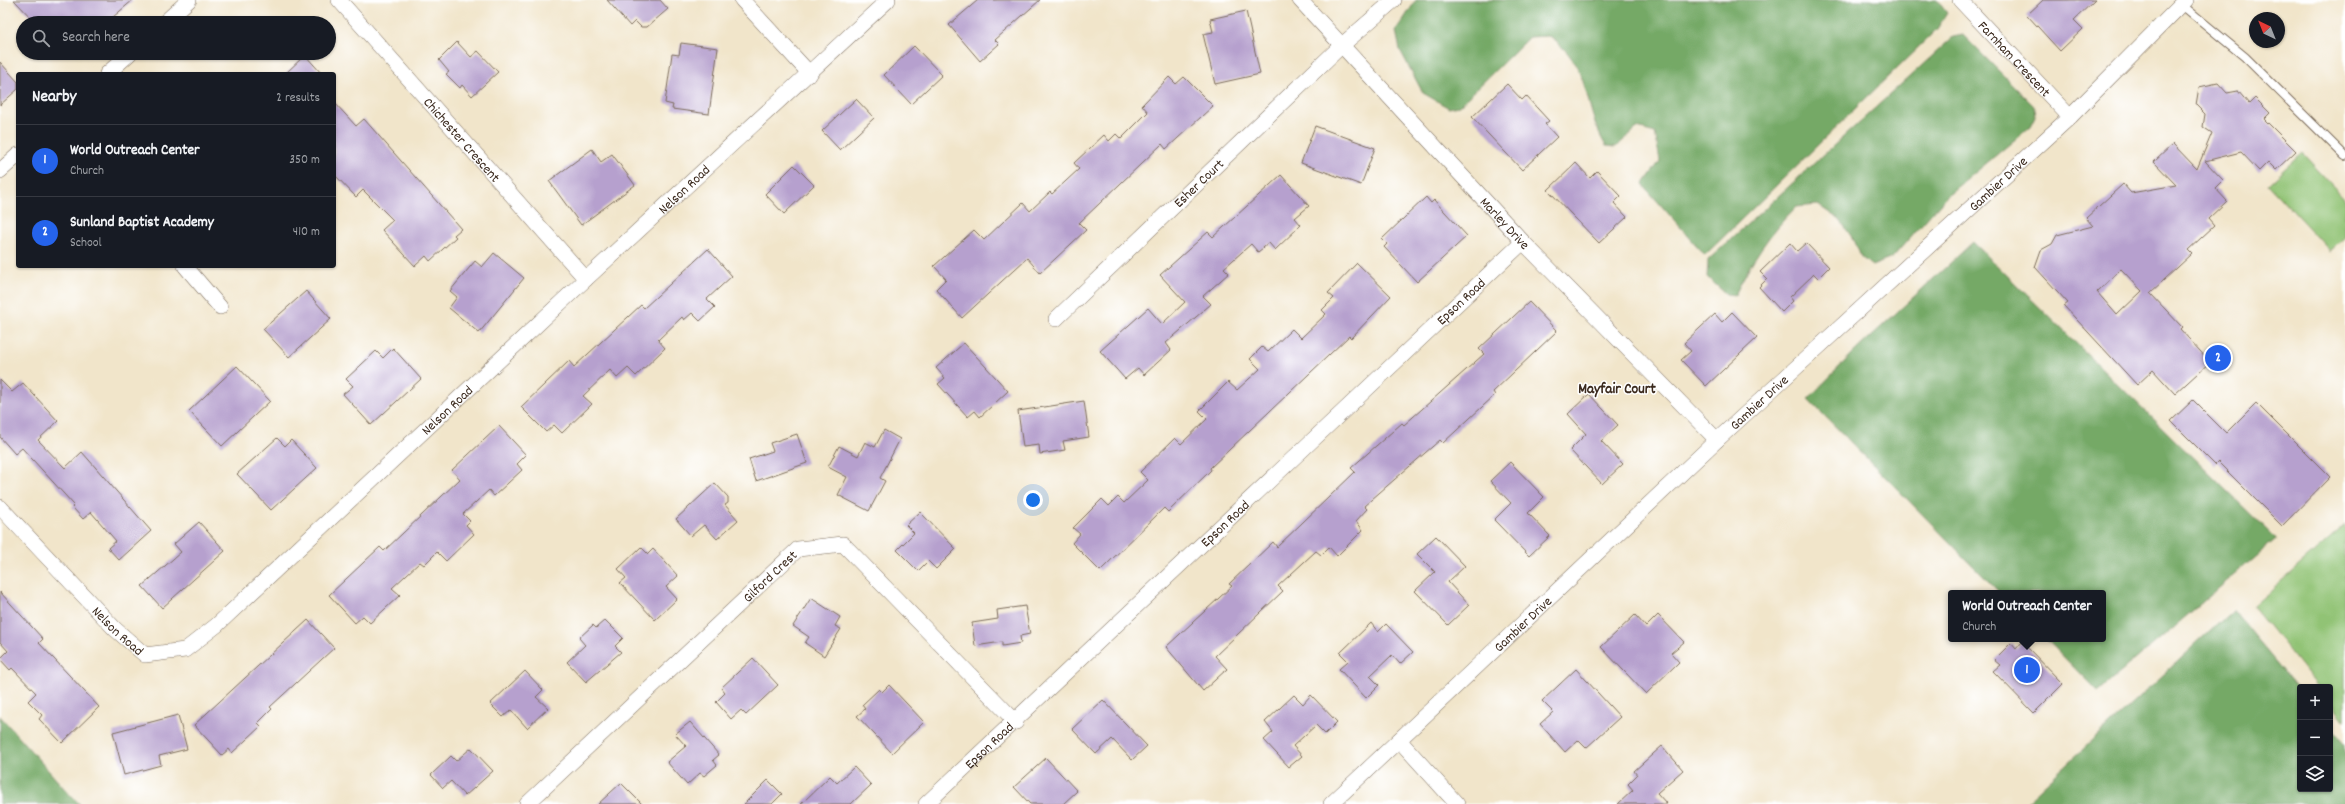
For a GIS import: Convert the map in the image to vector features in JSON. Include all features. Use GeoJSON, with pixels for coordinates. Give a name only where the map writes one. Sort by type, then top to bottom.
{"type":"FeatureCollection","features":[{"type":"Feature","properties":{"kind":"street"},"geometry":{"type":"LineString","coordinates":[[172,16],[189,0]]}},
{"type":"Feature","properties":{"kind":"street","name":"Chichester Crescent"},"geometry":{"type":"LineString","coordinates":[[339,0],[586,279]]}},
{"type":"Feature","properties":{"kind":"street"},"geometry":{"type":"LineString","coordinates":[[742,0],[810,74]]}},
{"type":"Feature","properties":{"kind":"street","name":"Nelson Road"},"geometry":{"type":"LineString","coordinates":[[0,507],[114,629],[144,655],[185,650],[217,625],[586,279],[810,74],[888,0]]}},
{"type":"Feature","properties":{"kind":"street","name":"Marley Drive"},"geometry":{"type":"LineString","coordinates":[[1300,0],[1523,242],[1717,440]]}},
{"type":"Feature","properties":{"kind":"street","name":"Esher Court"},"geometry":{"type":"LineString","coordinates":[[1056,318],[1341,46],[1394,0]]}},
{"type":"Feature","properties":{"kind":"street","name":"Farnham Crescent"},"geometry":{"type":"LineString","coordinates":[[1960,0],[2070,117]]}},
{"type":"Feature","properties":{"kind":"street","name":"Gambier Drive"},"geometry":{"type":"LineString","coordinates":[[1330,804],[1717,440],[2070,117],[2184,2]]}},
{"type":"Feature","properties":{"kind":"street"},"geometry":{"type":"LineString","coordinates":[[109,72],[122,60]]}},
{"type":"Feature","properties":{"kind":"street"},"geometry":{"type":"LineString","coordinates":[[0,172],[16,157]]}},
{"type":"Feature","properties":{"kind":"street","name":"Epson Road"},"geometry":{"type":"LineString","coordinates":[[926,804],[1016,722],[1523,242]]}},
{"type":"Feature","properties":{"kind":"street"},"geometry":{"type":"LineString","coordinates":[[187,268],[220,307]]}},
{"type":"Feature","properties":{"kind":"street","name":"Gilford Crest"},"geometry":{"type":"LineString","coordinates":[[527,804],[798,549],[815,546],[843,544],[1016,722]]}},
{"type":"Feature","properties":{"kind":"street"},"geometry":{"type":"LineString","coordinates":[[1399,740],[1456,804]]}},
{"type":"Feature","properties":{"kind":"lane"},"geometry":{"type":"LineString","coordinates":[[2184,2],[2244,57],[2345,156]]}},
{"type":"Feature","properties":{"kind":"green space"},"geometry":{"type":"Polygon","coordinates":[[[1416,0],[1937,0],[1947,13],[1937,29],[1705,255],[1643,185],[1660,161],[1655,133],[1637,128],[1616,147],[1606,146],[1598,131],[1580,73],[1573,60],[1563,48],[1548,36],[1529,37],[1459,106],[1449,108],[1423,93],[1400,50],[1396,31],[1416,0]]]}},
{"type":"Feature","properties":{"kind":"green space"},"geometry":{"type":"Polygon","coordinates":[[[1963,35],[2034,106],[2035,117],[2030,127],[1946,197],[1892,258],[1872,266],[1861,257],[1855,242],[1840,220],[1818,205],[1796,207],[1761,248],[1735,295],[1726,294],[1707,277],[1708,260],[1953,37],[1963,35]]]}},
{"type":"Feature","properties":{"kind":"green space"},"geometry":{"type":"Polygon","coordinates":[[[2302,153],[2345,199],[2345,238],[2330,251],[2268,184],[2302,153]]]}},
{"type":"Feature","properties":{"kind":"green space"},"geometry":{"type":"Polygon","coordinates":[[[1973,242],[2276,539],[2098,692],[2049,642],[2106,642],[2106,590],[1997,590],[1808,399],[1855,351],[1973,242]]]}},
{"type":"Feature","properties":{"kind":"green space"},"geometry":{"type":"Polygon","coordinates":[[[2345,525],[2345,720],[2333,705],[2333,684],[2316,684],[2253,606],[2345,525]]]}},
{"type":"Feature","properties":{"kind":"green space"},"geometry":{"type":"Polygon","coordinates":[[[2233,610],[2297,686],[2297,792],[2333,792],[2333,730],[2345,744],[2345,804],[2024,804],[2233,610]]]}},
{"type":"Feature","properties":{"kind":"green space"},"geometry":{"type":"Polygon","coordinates":[[[0,716],[71,796],[80,804],[0,804],[0,716]]]}},
{"type":"Feature","properties":{"kind":"building"},"geometry":{"type":"Polygon","coordinates":[[[14,0],[133,0],[114,16],[29,16],[14,0]]]}},
{"type":"Feature","properties":{"kind":"building"},"geometry":{"type":"Polygon","coordinates":[[[607,0],[660,0],[668,9],[647,27],[641,27],[635,21],[630,26],[607,0]]]}},
{"type":"Feature","properties":{"kind":"building"},"geometry":{"type":"Polygon","coordinates":[[[978,0],[1040,0],[995,40],[999,44],[980,61],[949,25],[978,0]]]}},
{"type":"Feature","properties":{"kind":"building"},"geometry":{"type":"Polygon","coordinates":[[[2043,0],[2095,0],[2074,20],[2083,29],[2060,51],[2027,15],[2043,0]]]}},
{"type":"Feature","properties":{"kind":"building"},"geometry":{"type":"Polygon","coordinates":[[[1246,11],[1260,74],[1215,84],[1203,34],[1213,32],[1210,19],[1246,11]]]}},
{"type":"Feature","properties":{"kind":"building"},"geometry":{"type":"Polygon","coordinates":[[[457,42],[471,57],[478,51],[498,72],[472,96],[462,85],[460,88],[446,74],[449,72],[439,60],[457,42]]]}},
{"type":"Feature","properties":{"kind":"building"},"geometry":{"type":"Polygon","coordinates":[[[681,43],[718,48],[709,114],[672,109],[673,105],[665,103],[672,54],[679,55],[681,43]]]}},
{"type":"Feature","properties":{"kind":"building"},"geometry":{"type":"Polygon","coordinates":[[[914,46],[942,75],[911,104],[884,75],[914,46]]]}},
{"type":"Feature","properties":{"kind":"building"},"geometry":{"type":"Polygon","coordinates":[[[300,60],[309,60],[320,72],[287,72],[300,60]]]}},
{"type":"Feature","properties":{"kind":"building"},"geometry":{"type":"Polygon","coordinates":[[[0,62],[16,80],[16,91],[0,105],[0,62]]]}},
{"type":"Feature","properties":{"kind":"building"},"geometry":{"type":"Polygon","coordinates":[[[1169,77],[1176,84],[1184,77],[1213,106],[1166,149],[1162,144],[1079,223],[1086,230],[1040,273],[1027,258],[962,318],[936,289],[946,279],[934,266],[974,230],[984,240],[1023,203],[1030,211],[1050,192],[1052,194],[1079,169],[1074,163],[1104,135],[1109,141],[1116,134],[1121,139],[1148,112],[1142,105],[1169,77]]]}},
{"type":"Feature","properties":{"kind":"building"},"geometry":{"type":"Polygon","coordinates":[[[2218,83],[2227,93],[2238,91],[2249,104],[2255,98],[2270,113],[2264,119],[2296,151],[2276,170],[2268,162],[2259,171],[2241,152],[2205,161],[2223,180],[2215,188],[2227,201],[2208,219],[2214,226],[2188,250],[2192,254],[2150,293],[2182,327],[2180,329],[2210,362],[2175,394],[2153,370],[2137,385],[2064,306],[2068,303],[2035,267],[2041,250],[2052,244],[2057,235],[2093,226],[2086,218],[2123,184],[2131,193],[2176,185],[2154,162],[2173,144],[2197,169],[2212,133],[2203,127],[2205,114],[2196,105],[2199,87],[2218,83]],[[2121,269],[2097,292],[2117,315],[2142,291],[2121,269]]]}},
{"type":"Feature","properties":{"kind":"building"},"geometry":{"type":"Polygon","coordinates":[[[1507,84],[1522,100],[1526,96],[1549,121],[1545,124],[1557,137],[1522,170],[1472,117],[1507,84]]]}},
{"type":"Feature","properties":{"kind":"building"},"geometry":{"type":"Polygon","coordinates":[[[856,99],[874,118],[840,150],[822,131],[856,99]]]}},
{"type":"Feature","properties":{"kind":"building"},"geometry":{"type":"Polygon","coordinates":[[[336,104],[356,126],[364,119],[461,229],[454,235],[456,237],[430,261],[426,256],[415,266],[382,230],[393,220],[363,190],[356,197],[336,176],[336,104]]]}},
{"type":"Feature","properties":{"kind":"building"},"geometry":{"type":"Polygon","coordinates":[[[1315,126],[1375,148],[1361,185],[1301,163],[1315,126]]]}},
{"type":"Feature","properties":{"kind":"building"},"geometry":{"type":"Polygon","coordinates":[[[592,149],[601,162],[612,154],[635,185],[581,225],[549,181],[592,149]]]}},
{"type":"Feature","properties":{"kind":"building"},"geometry":{"type":"Polygon","coordinates":[[[1576,163],[1590,178],[1597,171],[1621,196],[1614,203],[1627,217],[1599,243],[1548,190],[1576,163]]]}},
{"type":"Feature","properties":{"kind":"building"},"geometry":{"type":"Polygon","coordinates":[[[794,165],[814,185],[784,214],[765,194],[794,165]]]}},
{"type":"Feature","properties":{"kind":"building"},"geometry":{"type":"Polygon","coordinates":[[[1281,175],[1309,206],[1295,218],[1301,225],[1275,250],[1269,243],[1258,252],[1251,244],[1224,268],[1229,273],[1203,296],[1211,304],[1166,343],[1171,350],[1144,375],[1138,368],[1125,379],[1100,351],[1148,308],[1162,324],[1185,302],[1160,275],[1208,232],[1213,237],[1281,175]]]}},
{"type":"Feature","properties":{"kind":"building"},"geometry":{"type":"Polygon","coordinates":[[[1426,197],[1431,203],[1434,200],[1467,236],[1417,282],[1384,247],[1387,244],[1382,239],[1426,197]]]}},
{"type":"Feature","properties":{"kind":"building"},"geometry":{"type":"Polygon","coordinates":[[[1790,243],[1797,251],[1806,243],[1829,267],[1818,278],[1814,274],[1790,297],[1793,301],[1782,312],[1759,287],[1767,279],[1760,272],[1790,243]]]}},
{"type":"Feature","properties":{"kind":"building"},"geometry":{"type":"Polygon","coordinates":[[[708,249],[732,276],[707,299],[715,307],[700,321],[692,313],[684,320],[682,317],[658,340],[665,348],[636,376],[628,368],[617,378],[610,370],[583,396],[592,404],[562,433],[554,425],[546,432],[521,407],[569,361],[574,367],[641,305],[644,308],[708,249]]]}},
{"type":"Feature","properties":{"kind":"building"},"geometry":{"type":"Polygon","coordinates":[[[494,253],[524,278],[479,333],[449,308],[457,297],[450,291],[475,261],[482,267],[494,253]]]}},
{"type":"Feature","properties":{"kind":"building"},"geometry":{"type":"Polygon","coordinates":[[[1357,263],[1391,296],[1351,338],[1349,336],[1210,468],[1211,470],[1168,512],[1164,508],[1100,571],[1072,543],[1080,534],[1073,528],[1102,499],[1109,506],[1118,497],[1124,503],[1148,480],[1140,472],[1175,438],[1181,444],[1207,419],[1199,411],[1228,382],[1237,390],[1260,369],[1250,359],[1262,347],[1268,352],[1292,329],[1301,338],[1326,314],[1322,310],[1334,298],[1328,293],[1357,263]]]}},
{"type":"Feature","properties":{"kind":"building"},"geometry":{"type":"Polygon","coordinates":[[[306,291],[331,319],[289,357],[263,329],[306,291]]]}},
{"type":"Feature","properties":{"kind":"building"},"geometry":{"type":"Polygon","coordinates":[[[1529,302],[1557,331],[1493,392],[1495,395],[1443,443],[1440,440],[1364,506],[1367,509],[1356,521],[1363,530],[1337,556],[1329,547],[1321,555],[1316,551],[1278,586],[1283,591],[1215,656],[1227,669],[1203,691],[1166,647],[1232,586],[1229,584],[1273,542],[1277,547],[1355,472],[1351,468],[1402,423],[1404,425],[1484,354],[1479,349],[1529,302]]]}},
{"type":"Feature","properties":{"kind":"building"},"geometry":{"type":"Polygon","coordinates":[[[1732,312],[1757,338],[1706,386],[1681,360],[1691,351],[1684,343],[1715,314],[1722,322],[1732,312]]]}},
{"type":"Feature","properties":{"kind":"building"},"geometry":{"type":"Polygon","coordinates":[[[964,343],[1008,391],[980,417],[975,411],[968,417],[938,384],[945,378],[936,368],[964,343]]]}},
{"type":"Feature","properties":{"kind":"building"},"geometry":{"type":"Polygon","coordinates":[[[393,348],[421,379],[371,425],[343,394],[353,386],[346,379],[376,351],[383,358],[393,348]]]}},
{"type":"Feature","properties":{"kind":"building"},"geometry":{"type":"Polygon","coordinates":[[[237,366],[270,401],[222,446],[189,411],[237,366]]]}},
{"type":"Feature","properties":{"kind":"building"},"geometry":{"type":"Polygon","coordinates":[[[0,380],[12,392],[23,383],[58,421],[38,440],[65,468],[82,452],[151,531],[119,560],[108,548],[116,541],[91,512],[83,519],[72,507],[74,505],[22,448],[15,454],[0,437],[0,380]]]}},
{"type":"Feature","properties":{"kind":"building"},"geometry":{"type":"Polygon","coordinates":[[[1589,394],[1618,425],[1601,441],[1623,464],[1602,484],[1570,450],[1586,434],[1568,414],[1589,394]]]}},
{"type":"Feature","properties":{"kind":"building"},"geometry":{"type":"Polygon","coordinates":[[[2193,400],[2226,433],[2256,403],[2330,477],[2282,526],[2218,462],[2215,465],[2171,421],[2193,400]]]}},
{"type":"Feature","properties":{"kind":"building"},"geometry":{"type":"Polygon","coordinates":[[[1084,401],[1089,437],[1063,441],[1065,450],[1040,454],[1039,445],[1023,447],[1018,411],[1084,401]]]}},
{"type":"Feature","properties":{"kind":"building"},"geometry":{"type":"Polygon","coordinates":[[[499,426],[526,455],[517,464],[522,470],[494,496],[489,490],[463,514],[470,521],[466,525],[474,534],[446,561],[437,552],[424,565],[420,562],[392,588],[400,595],[370,623],[363,616],[355,623],[329,595],[380,547],[384,551],[460,479],[452,470],[499,426]]]}},
{"type":"Feature","properties":{"kind":"building"},"geometry":{"type":"Polygon","coordinates":[[[884,430],[900,439],[880,478],[885,481],[869,511],[838,495],[847,477],[828,467],[839,446],[858,456],[865,442],[875,447],[884,430]]]}},
{"type":"Feature","properties":{"kind":"building"},"geometry":{"type":"Polygon","coordinates":[[[797,434],[807,463],[756,481],[749,459],[773,451],[770,443],[797,434]]]}},
{"type":"Feature","properties":{"kind":"building"},"geometry":{"type":"Polygon","coordinates":[[[277,438],[285,446],[291,440],[317,468],[271,510],[237,474],[277,438]]]}},
{"type":"Feature","properties":{"kind":"building"},"geometry":{"type":"Polygon","coordinates":[[[1510,462],[1544,497],[1528,513],[1550,536],[1529,556],[1494,520],[1511,503],[1490,481],[1510,462]]]}},
{"type":"Feature","properties":{"kind":"building"},"geometry":{"type":"Polygon","coordinates":[[[715,483],[728,497],[728,503],[725,505],[738,520],[717,539],[704,525],[691,536],[676,519],[715,483]]]}},
{"type":"Feature","properties":{"kind":"building"},"geometry":{"type":"Polygon","coordinates":[[[920,512],[956,549],[936,569],[928,561],[918,571],[897,550],[914,533],[906,525],[920,512]]]}},
{"type":"Feature","properties":{"kind":"building"},"geometry":{"type":"Polygon","coordinates":[[[199,522],[225,551],[162,608],[142,586],[181,552],[174,544],[199,522]]]}},
{"type":"Feature","properties":{"kind":"building"},"geometry":{"type":"Polygon","coordinates":[[[1436,536],[1465,566],[1448,582],[1469,605],[1448,625],[1415,591],[1435,572],[1417,554],[1436,536]]]}},
{"type":"Feature","properties":{"kind":"building"},"geometry":{"type":"Polygon","coordinates":[[[641,547],[648,554],[653,549],[678,576],[666,587],[677,599],[655,620],[620,583],[626,578],[618,569],[641,547]]]}},
{"type":"Feature","properties":{"kind":"building"},"geometry":{"type":"Polygon","coordinates":[[[0,592],[43,639],[39,643],[99,707],[62,743],[39,719],[42,715],[28,701],[36,693],[12,668],[10,670],[0,659],[8,651],[0,642],[0,592]]]}},
{"type":"Feature","properties":{"kind":"building"},"geometry":{"type":"Polygon","coordinates":[[[811,598],[840,617],[835,626],[841,629],[824,656],[805,643],[809,637],[793,626],[811,598]]]}},
{"type":"Feature","properties":{"kind":"building"},"geometry":{"type":"Polygon","coordinates":[[[1025,606],[1030,634],[1020,636],[1021,643],[1002,646],[1002,642],[975,646],[972,623],[998,619],[997,610],[1025,606]]]}},
{"type":"Feature","properties":{"kind":"building"},"geometry":{"type":"Polygon","coordinates":[[[1635,615],[1646,627],[1658,615],[1684,642],[1671,653],[1679,662],[1646,694],[1601,647],[1635,615]]]}},
{"type":"Feature","properties":{"kind":"building"},"geometry":{"type":"Polygon","coordinates":[[[308,620],[334,648],[270,707],[272,709],[258,723],[261,726],[232,753],[229,749],[222,755],[194,725],[308,620]]]}},
{"type":"Feature","properties":{"kind":"building"},"geometry":{"type":"Polygon","coordinates":[[[605,620],[623,638],[615,646],[621,652],[586,682],[567,662],[585,645],[579,638],[593,625],[596,628],[605,620]]]}},
{"type":"Feature","properties":{"kind":"building"},"geometry":{"type":"Polygon","coordinates":[[[1371,623],[1378,632],[1386,624],[1413,652],[1400,664],[1392,655],[1370,676],[1379,685],[1366,698],[1339,669],[1348,661],[1340,653],[1371,623]]]}},
{"type":"Feature","properties":{"kind":"building"},"geometry":{"type":"Polygon","coordinates":[[[2022,642],[2063,684],[2034,713],[1993,671],[2000,665],[1994,660],[2011,643],[2016,649],[2022,642]]]}},
{"type":"Feature","properties":{"kind":"building"},"geometry":{"type":"Polygon","coordinates":[[[753,658],[778,685],[746,715],[741,710],[731,719],[716,702],[725,693],[721,688],[753,658]]]}},
{"type":"Feature","properties":{"kind":"building"},"geometry":{"type":"Polygon","coordinates":[[[1576,669],[1620,717],[1586,748],[1578,740],[1565,752],[1540,724],[1553,712],[1542,701],[1576,669]]]}},
{"type":"Feature","properties":{"kind":"building"},"geometry":{"type":"Polygon","coordinates":[[[525,671],[543,690],[536,697],[548,708],[527,728],[511,710],[503,717],[490,704],[525,671]]]}},
{"type":"Feature","properties":{"kind":"building"},"geometry":{"type":"Polygon","coordinates":[[[889,685],[924,722],[892,753],[857,716],[865,709],[862,705],[879,689],[882,692],[889,685]]]}},
{"type":"Feature","properties":{"kind":"building"},"geometry":{"type":"Polygon","coordinates":[[[1294,695],[1303,704],[1311,695],[1337,722],[1325,734],[1316,725],[1293,746],[1302,756],[1289,767],[1264,740],[1273,732],[1265,722],[1294,695]]]}},
{"type":"Feature","properties":{"kind":"building"},"geometry":{"type":"Polygon","coordinates":[[[1103,700],[1147,746],[1132,760],[1112,739],[1096,754],[1072,729],[1103,700]]]}},
{"type":"Feature","properties":{"kind":"building"},"geometry":{"type":"Polygon","coordinates":[[[178,715],[187,749],[159,756],[161,765],[124,775],[113,732],[178,715]]]}},
{"type":"Feature","properties":{"kind":"building"},"geometry":{"type":"Polygon","coordinates":[[[690,722],[719,755],[713,760],[717,765],[704,776],[700,773],[687,785],[667,762],[686,746],[675,734],[690,722]]]}},
{"type":"Feature","properties":{"kind":"building"},"geometry":{"type":"Polygon","coordinates":[[[1662,746],[1683,770],[1657,793],[1667,804],[1618,804],[1633,790],[1628,784],[1637,775],[1634,771],[1662,746]]]}},
{"type":"Feature","properties":{"kind":"building"},"geometry":{"type":"Polygon","coordinates":[[[471,748],[493,771],[465,796],[451,781],[443,788],[431,775],[451,756],[456,761],[471,748]]]}},
{"type":"Feature","properties":{"kind":"building"},"geometry":{"type":"Polygon","coordinates":[[[1046,758],[1077,791],[1063,804],[1030,804],[1014,787],[1046,758]]]}},
{"type":"Feature","properties":{"kind":"building"},"geometry":{"type":"Polygon","coordinates":[[[854,767],[871,785],[851,804],[801,804],[830,776],[837,783],[854,767]]]}},
{"type":"Feature","properties":{"kind":"building"},"geometry":{"type":"Polygon","coordinates":[[[768,780],[782,794],[772,804],[744,804],[768,780]]]}},
{"type":"Feature","properties":{"kind":"building"},"geometry":{"type":"Polygon","coordinates":[[[621,783],[642,804],[598,804],[621,783]]]}},
{"type":"Feature","properties":{"kind":"place","name":"Sunland Baptist Academy"},"geometry":{"type":"Point","coordinates":[2218,358]}},
{"type":"Feature","properties":{"kind":"place","name":"World Outreach Center"},"geometry":{"type":"Point","coordinates":[2027,670]}},
{"type":"Feature","properties":{"kind":"district","name":"Mayfair Court"},"geometry":{"type":"Point","coordinates":[1617,388]}}]}
